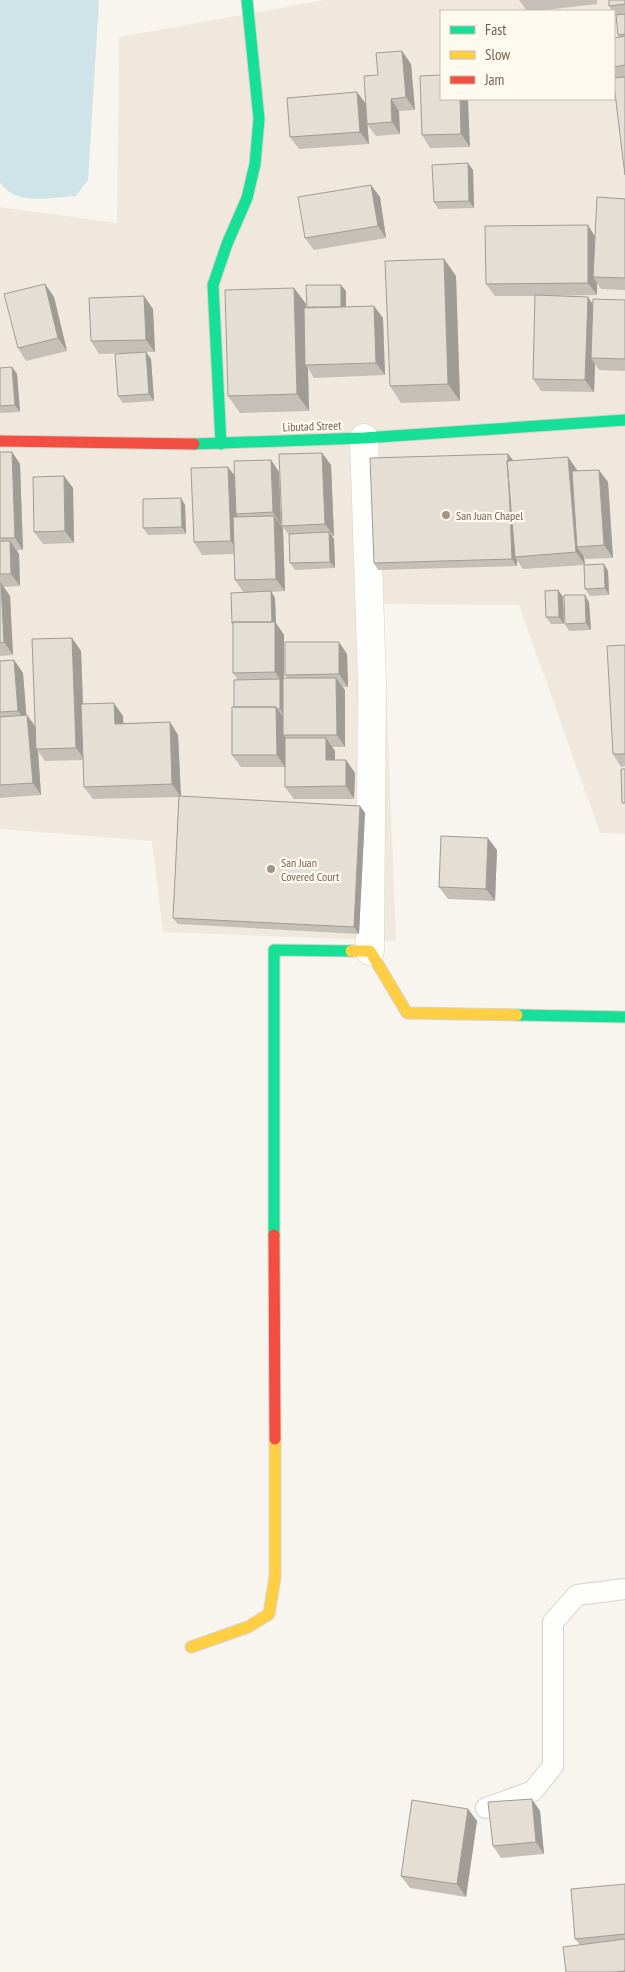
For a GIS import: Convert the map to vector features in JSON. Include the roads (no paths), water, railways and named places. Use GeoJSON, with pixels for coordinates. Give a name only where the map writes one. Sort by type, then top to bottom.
{"type":"FeatureCollection","features":[{"type":"Feature","properties":{"kind":"street"},"geometry":{"type":"LineString","coordinates":[[221,444],[213,284],[227,244],[247,198],[254,164],[259,119],[246,0]]}},
{"type":"Feature","properties":{"kind":"street","name":"Libutad Street"},"geometry":{"type":"LineString","coordinates":[[0,441],[221,444],[364,438],[625,420]]}},
{"type":"Feature","properties":{"kind":"street"},"geometry":{"type":"LineString","coordinates":[[364,438],[372,683],[370,951],[408,1013],[625,1017]]}},
{"type":"Feature","properties":{"kind":"street"},"geometry":{"type":"LineString","coordinates":[[191,1647],[248,1628],[269,1614],[274,1577],[274,950],[370,951]]}},
{"type":"Feature","properties":{"kind":"lane"},"geometry":{"type":"LineString","coordinates":[[486,1808],[533,1791],[553,1766],[553,1622],[577,1595],[625,1589]]}},
{"type":"Feature","properties":{"kind":"place","name":"San Juan Chapel"},"geometry":{"type":"Point","coordinates":[446,515]}},
{"type":"Feature","properties":{"kind":"place","name":"San Juan Covered Court"},"geometry":{"type":"Point","coordinates":[271,869]}}]}
